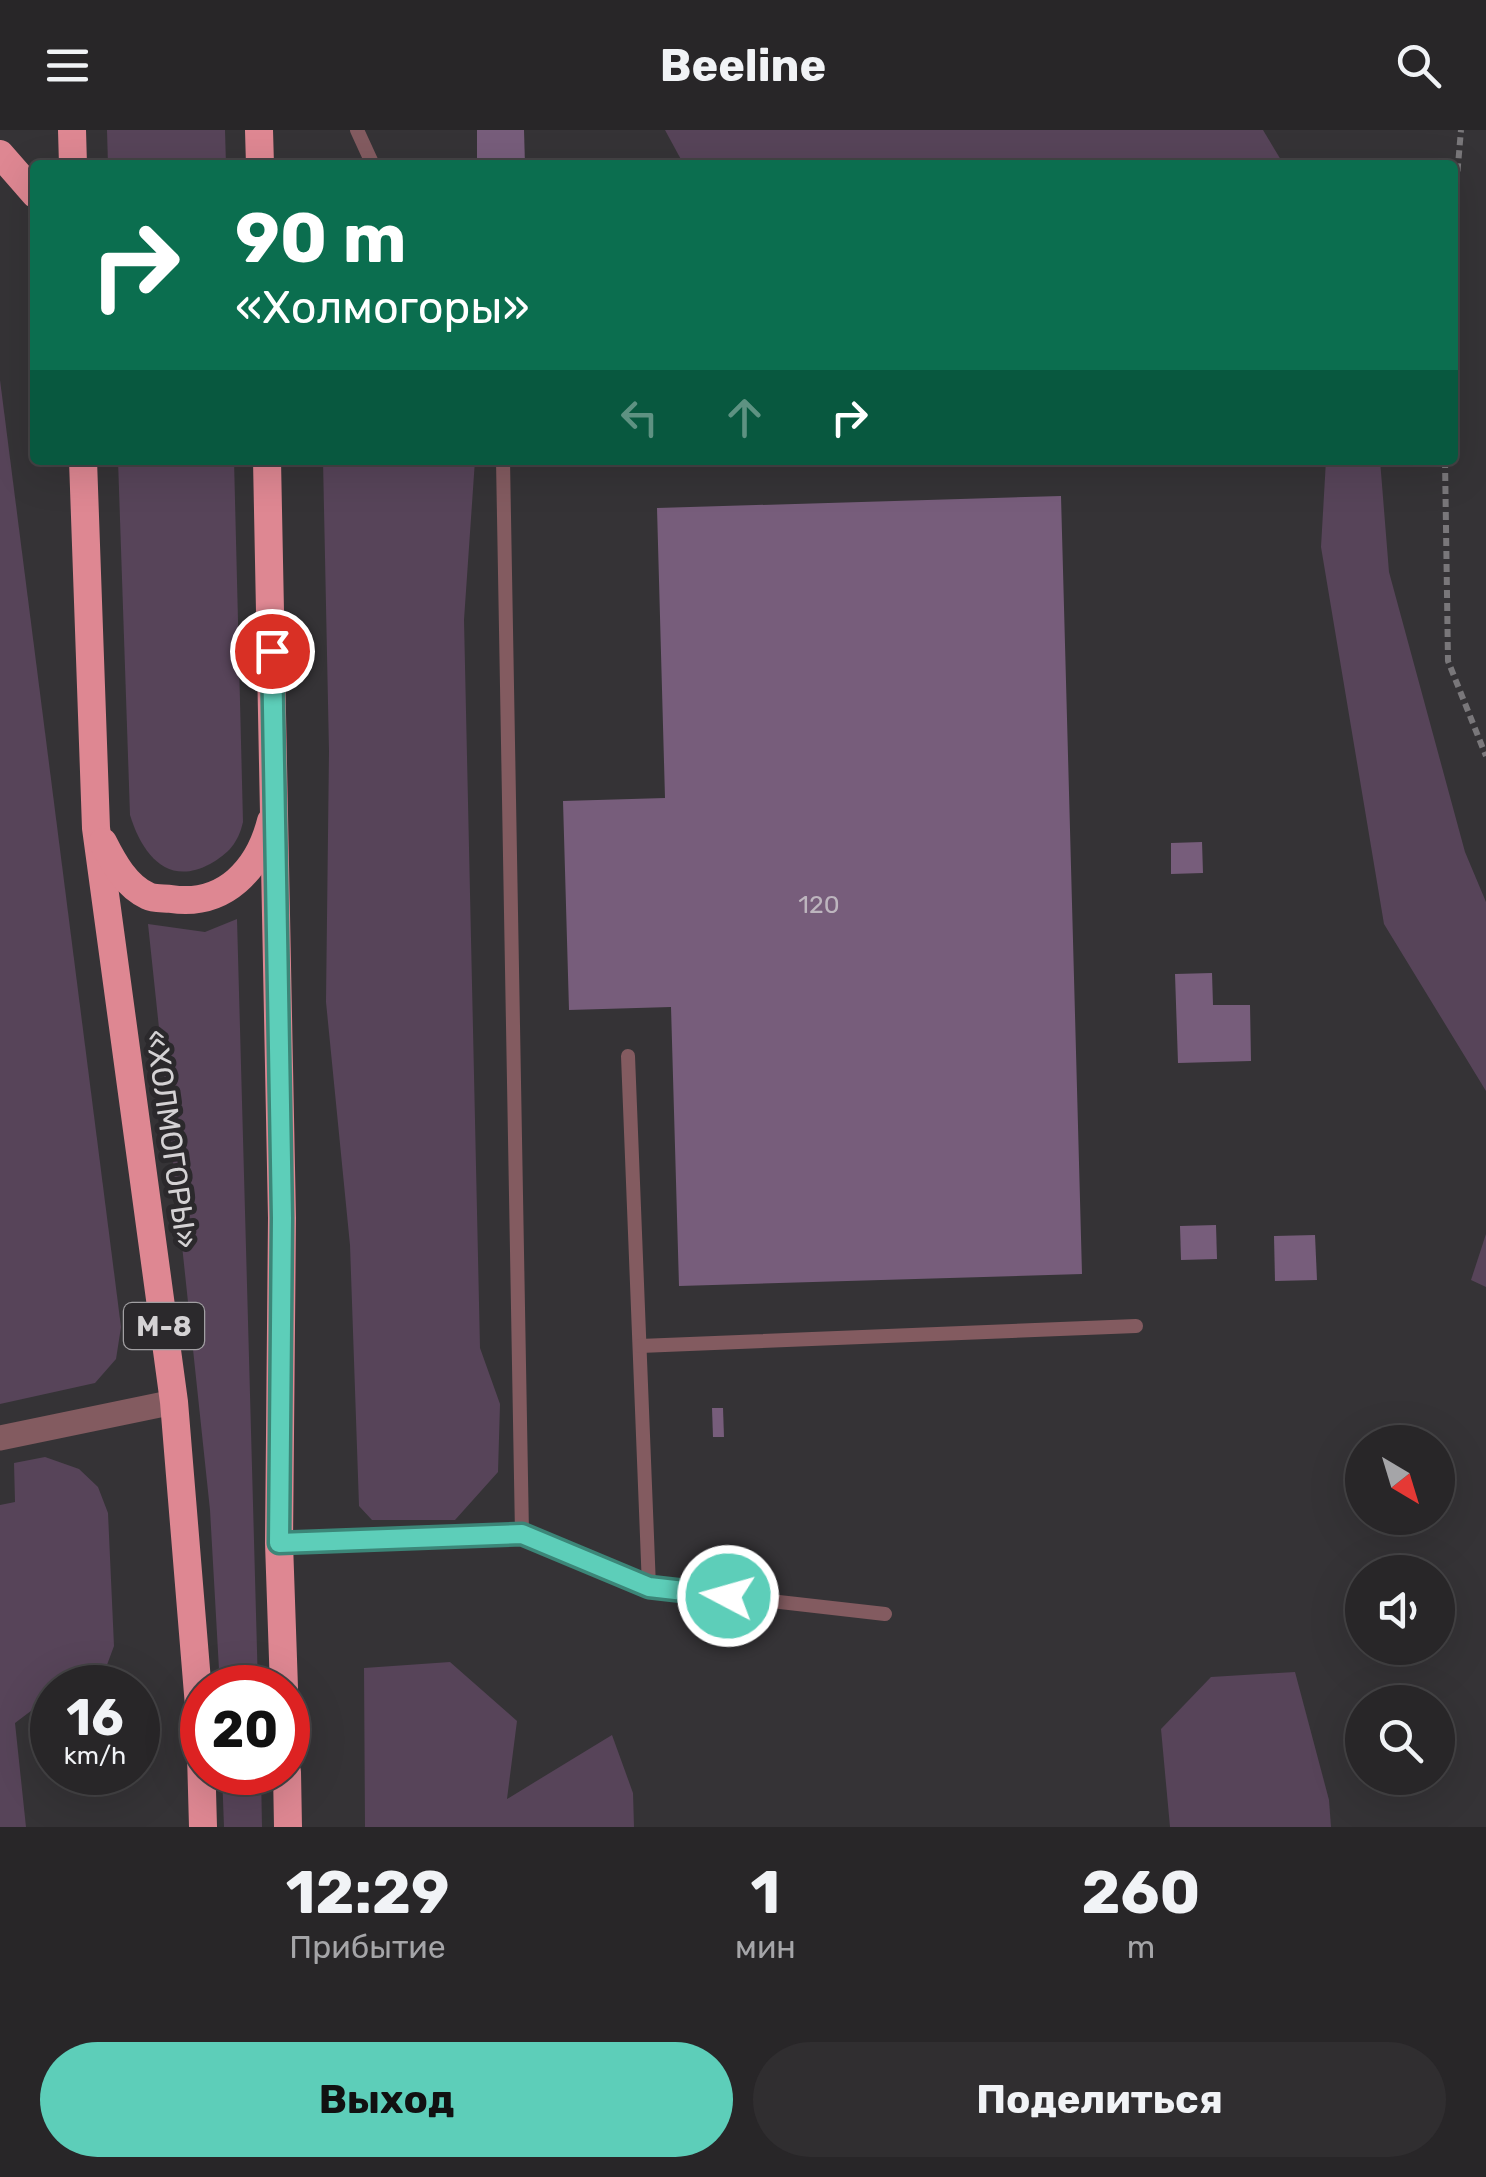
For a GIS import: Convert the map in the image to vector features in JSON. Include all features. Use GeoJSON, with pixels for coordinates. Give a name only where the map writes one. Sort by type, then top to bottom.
{"type":"FeatureCollection","features":[{"type":"Feature","properties":{"kind":"highway"},"geometry":{"type":"LineString","coordinates":[[72,130],[74,160]]}},
{"type":"Feature","properties":{"kind":"highway"},"geometry":{"type":"LineString","coordinates":[[259,130],[260,160]]}},
{"type":"Feature","properties":{"kind":"highway"},"geometry":{"type":"LineString","coordinates":[[0,154],[30,188]]}},
{"type":"Feature","properties":{"kind":"highway","name":"«ХОЛМОГОРЫ»"},"geometry":{"type":"LineString","coordinates":[[82,465],[96,828],[174,1402],[200,1718],[203,1827]]}},
{"type":"Feature","properties":{"kind":"highway"},"geometry":{"type":"LineString","coordinates":[[267,465],[282,1218],[279,1543],[283,1665]]}},
{"type":"Feature","properties":{"kind":"highway"},"geometry":{"type":"LineString","coordinates":[[96,828],[118,870],[148,896],[189,902],[222,894],[249,872],[266,840],[276,804]]}},
{"type":"Feature","properties":{"kind":"highway"},"geometry":{"type":"LineString","coordinates":[[287,1795],[288,1827]]}},
{"type":"Feature","properties":{"kind":"street"},"geometry":{"type":"LineString","coordinates":[[0,1438],[174,1402]]}},
{"type":"Feature","properties":{"kind":"lane"},"geometry":{"type":"LineString","coordinates":[[357,130],[371,160]]}},
{"type":"Feature","properties":{"kind":"lane"},"geometry":{"type":"LineString","coordinates":[[503,465],[522,1534]]}},
{"type":"Feature","properties":{"kind":"lane"},"geometry":{"type":"LineString","coordinates":[[628,1056],[649,1587]]}},
{"type":"Feature","properties":{"kind":"lane"},"geometry":{"type":"LineString","coordinates":[[640,1346],[1136,1326]]}},
{"type":"Feature","properties":{"kind":"lane"},"geometry":{"type":"LineString","coordinates":[[279,1543],[522,1534],[649,1587],[885,1614]]}},
{"type":"Feature","properties":{"kind":"path"},"geometry":{"type":"LineString","coordinates":[[1458,165],[1461,130]]}},
{"type":"Feature","properties":{"kind":"path"},"geometry":{"type":"LineString","coordinates":[[1445,465],[1448,660],[1486,756]]}},
{"type":"Feature","properties":{"kind":"shaded area"},"geometry":{"type":"Polygon","coordinates":[[[107,130],[225,130],[226,160],[108,160],[107,130]]]}},
{"type":"Feature","properties":{"kind":"shaded area"},"geometry":{"type":"Polygon","coordinates":[[[665,130],[1263,130],[1281,160],[681,160],[665,130]]]}},
{"type":"Feature","properties":{"kind":"shaded area"},"geometry":{"type":"Polygon","coordinates":[[[0,380],[121,1327],[116,1359],[95,1383],[0,1404],[0,380]]]}},
{"type":"Feature","properties":{"kind":"shaded area"},"geometry":{"type":"Polygon","coordinates":[[[118,465],[234,465],[243,822],[227,851],[210,864],[181,872],[158,863],[149,854],[130,815],[118,465]]]}},
{"type":"Feature","properties":{"kind":"shaded area"},"geometry":{"type":"Polygon","coordinates":[[[323,465],[475,465],[464,620],[480,1348],[500,1404],[498,1472],[455,1520],[372,1520],[359,1506],[350,1245],[326,1002],[329,751],[323,465]]]}},
{"type":"Feature","properties":{"kind":"shaded area"},"geometry":{"type":"Polygon","coordinates":[[[1326,465],[1380,465],[1389,572],[1465,852],[1486,902],[1486,1091],[1384,924],[1321,547],[1326,465]]]}},
{"type":"Feature","properties":{"kind":"shaded area"},"geometry":{"type":"Polygon","coordinates":[[[237,919],[257,1665],[219,1665],[210,1510],[148,924],[205,932],[237,919]]]}},
{"type":"Feature","properties":{"kind":"shaded area"},"geometry":{"type":"Polygon","coordinates":[[[1486,1234],[1486,1287],[1471,1280],[1486,1234]]]}},
{"type":"Feature","properties":{"kind":"shaded area"},"geometry":{"type":"Polygon","coordinates":[[[45,1457],[79,1469],[98,1487],[108,1513],[114,1646],[107,1665],[30,1665],[30,1712],[15,1723],[26,1827],[0,1827],[0,1505],[15,1502],[14,1463],[45,1457]]]}},
{"type":"Feature","properties":{"kind":"shaded area"},"geometry":{"type":"Polygon","coordinates":[[[450,1662],[517,1721],[507,1799],[612,1735],[633,1793],[634,1827],[365,1827],[364,1668],[450,1662]]]}},
{"type":"Feature","properties":{"kind":"shaded area"},"geometry":{"type":"Polygon","coordinates":[[[1295,1672],[1329,1800],[1331,1827],[1170,1827],[1161,1729],[1211,1677],[1295,1672]]]}},
{"type":"Feature","properties":{"kind":"shaded area"},"geometry":{"type":"Polygon","coordinates":[[[223,1795],[261,1795],[262,1827],[224,1827],[223,1795]]]}},
{"type":"Feature","properties":{"kind":"building"},"geometry":{"type":"Polygon","coordinates":[[[477,130],[524,130],[525,160],[477,160],[477,130]]]}},
{"type":"Feature","properties":{"kind":"building"},"geometry":{"type":"Polygon","coordinates":[[[1061,496],[1082,1274],[679,1286],[671,1007],[569,1010],[563,801],[665,798],[657,508],[1061,496]]]}},
{"type":"Feature","properties":{"kind":"building"},"geometry":{"type":"Polygon","coordinates":[[[1202,842],[1203,873],[1171,874],[1171,843],[1202,842]]]}},
{"type":"Feature","properties":{"kind":"building"},"geometry":{"type":"Polygon","coordinates":[[[1212,973],[1213,1005],[1250,1005],[1251,1061],[1178,1063],[1175,974],[1212,973]]]}},
{"type":"Feature","properties":{"kind":"building"},"geometry":{"type":"Polygon","coordinates":[[[1216,1225],[1217,1259],[1181,1260],[1180,1226],[1216,1225]]]}},
{"type":"Feature","properties":{"kind":"building"},"geometry":{"type":"Polygon","coordinates":[[[1315,1235],[1317,1280],[1275,1281],[1274,1236],[1315,1235]]]}},
{"type":"Feature","properties":{"kind":"building"},"geometry":{"type":"Polygon","coordinates":[[[712,1408],[723,1408],[724,1437],[713,1437],[712,1408]]]}},
{"type":"Feature","properties":{"kind":"route"},"geometry":{"type":"LineString","coordinates":[[272,651],[282,1218],[279,1543],[522,1534],[649,1587],[728,1596]]}}]}
